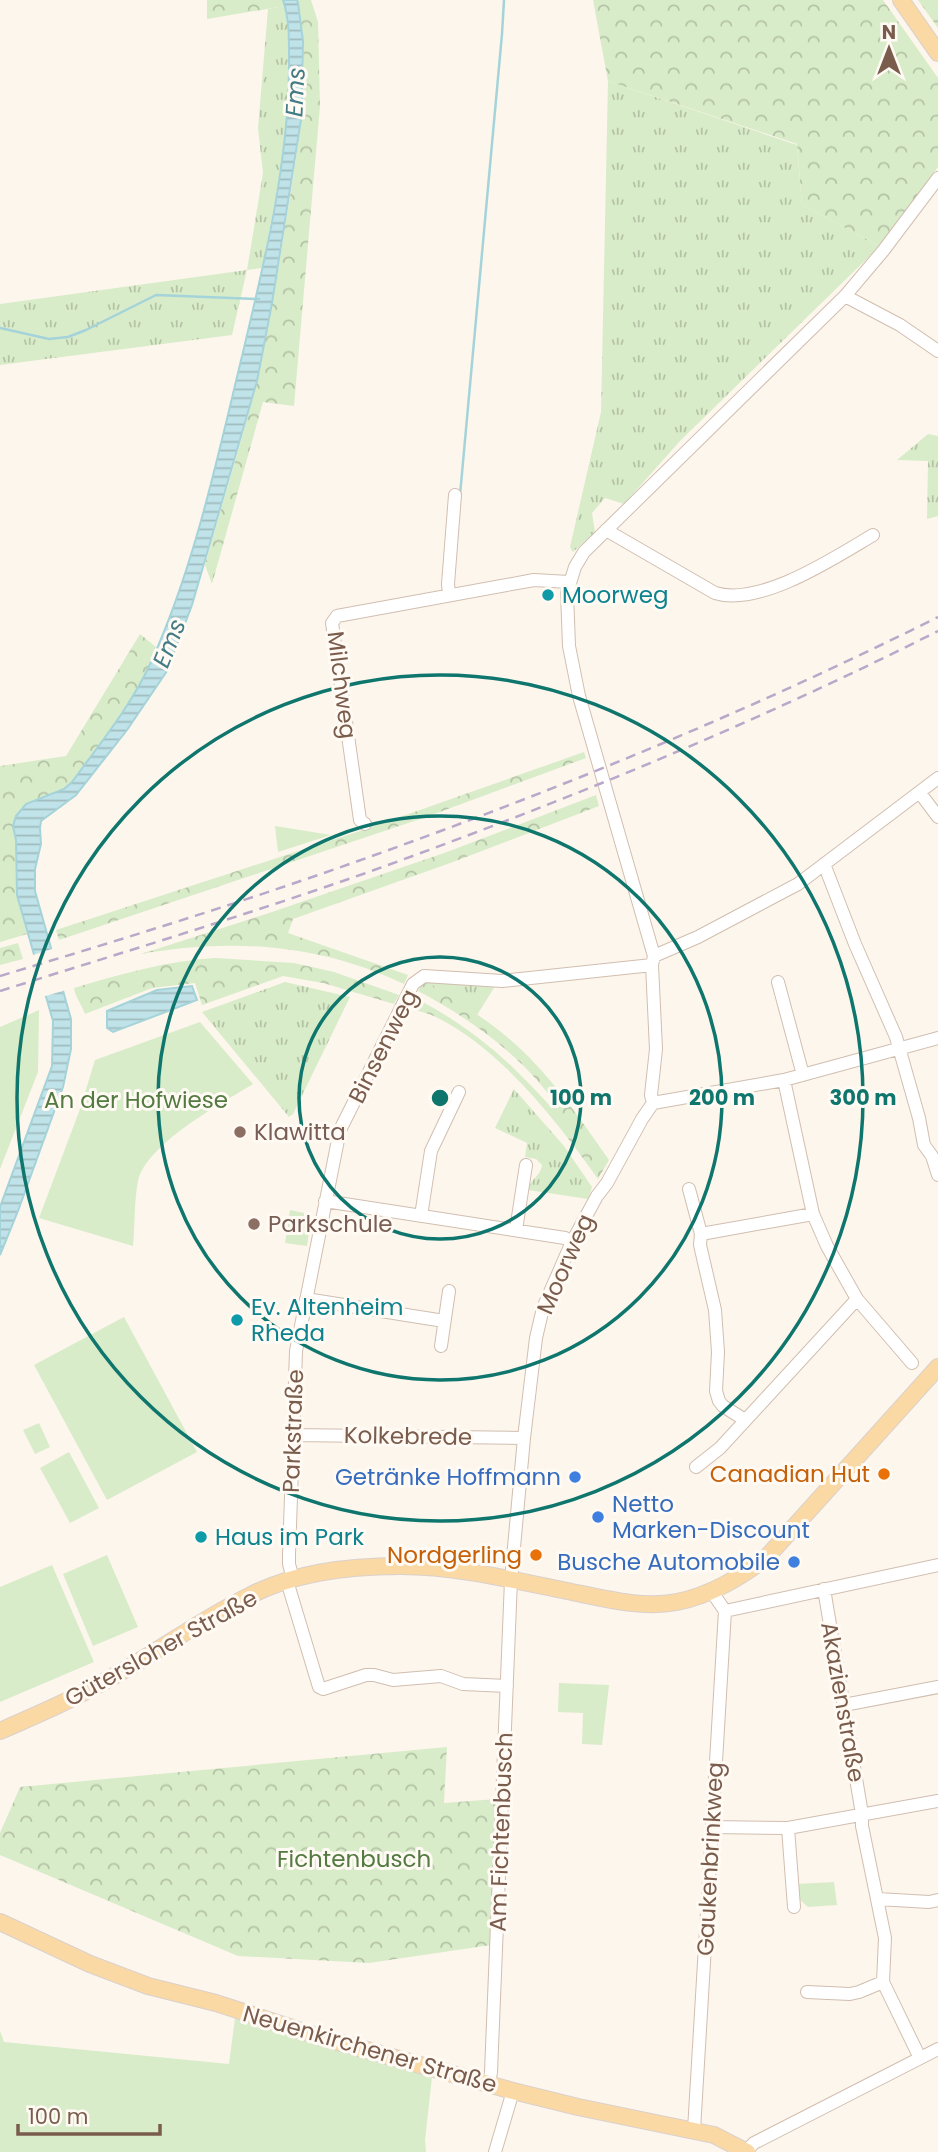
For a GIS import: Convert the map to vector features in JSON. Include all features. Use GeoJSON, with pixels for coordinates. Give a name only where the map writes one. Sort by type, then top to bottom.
{"type":"FeatureCollection","features":[{"type":"Feature","properties":{"kind":"main road"},"geometry":{"type":"LineString","coordinates":[[901,0],[938,53]]}},
{"type":"Feature","properties":{"kind":"main road","name":"Gütersloher Straße"},"geometry":{"type":"LineString","coordinates":[[0,1731],[52,1709],[115,1676],[182,1633],[253,1593],[290,1580],[337,1570],[402,1566],[453,1570],[641,1604],[674,1603],[712,1592],[742,1576],[766,1558],[938,1367]]}},
{"type":"Feature","properties":{"kind":"main road","name":"Neuenkirchener Straße"},"geometry":{"type":"LineString","coordinates":[[0,1922],[90,1964],[148,1986],[216,2003],[317,2036],[513,2091],[694,2130],[726,2140],[746,2152]]}},
{"type":"Feature","properties":{"kind":"street"},"geometry":{"type":"LineString","coordinates":[[938,178],[845,296],[584,552],[569,582],[566,608],[569,646],[579,696],[653,960],[656,1049],[651,1096],[653,1103],[784,1080],[938,1038]]}},
{"type":"Feature","properties":{"kind":"street"},"geometry":{"type":"LineString","coordinates":[[845,296],[900,325],[938,351]]}},
{"type":"Feature","properties":{"kind":"street"},"geometry":{"type":"LineString","coordinates":[[449,594],[455,495]]}},
{"type":"Feature","properties":{"kind":"street"},"geometry":{"type":"LineString","coordinates":[[607,530],[715,593],[727,597],[754,593],[804,575],[873,535]]}},
{"type":"Feature","properties":{"kind":"street","name":"Milchweg"},"geometry":{"type":"LineString","coordinates":[[365,824],[360,820],[332,623],[337,616],[534,580],[569,582]]}},
{"type":"Feature","properties":{"kind":"street"},"geometry":{"type":"LineString","coordinates":[[653,960],[798,884],[938,778]]}},
{"type":"Feature","properties":{"kind":"street"},"geometry":{"type":"LineString","coordinates":[[920,793],[938,817]]}},
{"type":"Feature","properties":{"kind":"street"},"geometry":{"type":"LineString","coordinates":[[824,864],[899,1049],[925,1145],[938,1175]]}},
{"type":"Feature","properties":{"kind":"street","name":"Binsenweg"},"geometry":{"type":"LineString","coordinates":[[325,1201],[340,1130],[413,984],[424,976],[502,981],[653,960]]}},
{"type":"Feature","properties":{"kind":"street"},"geometry":{"type":"LineString","coordinates":[[778,982],[803,1075]]}},
{"type":"Feature","properties":{"kind":"street"},"geometry":{"type":"LineString","coordinates":[[784,1080],[813,1214],[827,1246],[856,1299],[912,1363]]}},
{"type":"Feature","properties":{"kind":"street"},"geometry":{"type":"LineString","coordinates":[[421,1216],[431,1151],[459,1092]]}},
{"type":"Feature","properties":{"kind":"street","name":"Moorweg"},"geometry":{"type":"LineString","coordinates":[[511,1580],[524,1438],[537,1329],[543,1308],[572,1242],[653,1103]]}},
{"type":"Feature","properties":{"kind":"street"},"geometry":{"type":"LineString","coordinates":[[516,1230],[526,1165]]}},
{"type":"Feature","properties":{"kind":"street"},"geometry":{"type":"LineString","coordinates":[[689,1189],[701,1234],[700,1245],[715,1310],[718,1352],[716,1391],[723,1406],[745,1420]]}},
{"type":"Feature","properties":{"kind":"street"},"geometry":{"type":"LineString","coordinates":[[325,1201],[565,1238],[572,1242]]}},
{"type":"Feature","properties":{"kind":"street","name":"Parkstraße"},"geometry":{"type":"LineString","coordinates":[[325,1201],[296,1351],[289,1564],[290,1580],[319,1687],[323,1689],[374,1675],[393,1680],[442,1676],[464,1684],[507,1686]]}},
{"type":"Feature","properties":{"kind":"street"},"geometry":{"type":"LineString","coordinates":[[701,1234],[813,1214]]}},
{"type":"Feature","properties":{"kind":"street"},"geometry":{"type":"LineString","coordinates":[[441,1346],[449,1291]]}},
{"type":"Feature","properties":{"kind":"street"},"geometry":{"type":"LineString","coordinates":[[306,1299],[444,1321]]}},
{"type":"Feature","properties":{"kind":"street"},"geometry":{"type":"LineString","coordinates":[[696,1466],[720,1448],[856,1299]]}},
{"type":"Feature","properties":{"kind":"street","name":"Kolkebrede"},"geometry":{"type":"LineString","coordinates":[[293,1435],[524,1438]]}},
{"type":"Feature","properties":{"kind":"street"},"geometry":{"type":"LineString","coordinates":[[712,1592],[725,1611],[938,1565]]}},
{"type":"Feature","properties":{"kind":"street","name":"Am Fichtenbusch"},"geometry":{"type":"LineString","coordinates":[[489,2084],[511,1580]]}},
{"type":"Feature","properties":{"kind":"street","name":"Akazienstraße"},"geometry":{"type":"LineString","coordinates":[[824,1590],[862,1826],[885,1938],[883,1982]]}},
{"type":"Feature","properties":{"kind":"street","name":"Gaukenbrinkweg"},"geometry":{"type":"LineString","coordinates":[[694,2130],[725,1611]]}},
{"type":"Feature","properties":{"kind":"street"},"geometry":{"type":"LineString","coordinates":[[844,1705],[938,1688]]}},
{"type":"Feature","properties":{"kind":"street"},"geometry":{"type":"LineString","coordinates":[[712,1827],[788,1828],[938,1801]]}},
{"type":"Feature","properties":{"kind":"street"},"geometry":{"type":"LineString","coordinates":[[788,1828],[793,1907]]}},
{"type":"Feature","properties":{"kind":"street"},"geometry":{"type":"LineString","coordinates":[[878,1899],[929,1902],[938,1900]]}},
{"type":"Feature","properties":{"kind":"street"},"geometry":{"type":"LineString","coordinates":[[807,1992],[850,1994],[883,1982],[920,2058]]}},
{"type":"Feature","properties":{"kind":"street"},"geometry":{"type":"LineString","coordinates":[[746,2152],[754,2143],[938,2049]]}},
{"type":"Feature","properties":{"kind":"street"},"geometry":{"type":"LineString","coordinates":[[495,2152],[513,2091]]}},
{"type":"Feature","properties":{"kind":"green space"},"geometry":{"type":"Polygon","coordinates":[[[207,0],[283,0],[285,6],[207,19],[207,0]]]}},
{"type":"Feature","properties":{"kind":"green space"},"geometry":{"type":"Polygon","coordinates":[[[297,0],[311,0],[318,22],[320,106],[294,406],[263,402],[212,584],[205,565],[257,380],[275,288],[297,148],[303,98],[304,48],[297,0]]]}},
{"type":"Feature","properties":{"kind":"green space"},"geometry":{"type":"Polygon","coordinates":[[[593,0],[883,0],[938,78],[938,167],[880,246],[802,205],[797,144],[608,81],[593,0]]]}},
{"type":"Feature","properties":{"kind":"green space"},"geometry":{"type":"Polygon","coordinates":[[[918,0],[938,0],[938,28],[918,0]]]}},
{"type":"Feature","properties":{"kind":"green space"},"geometry":{"type":"Polygon","coordinates":[[[285,6],[290,87],[283,152],[262,268],[247,270],[263,173],[258,128],[268,9],[285,6]]]}},
{"type":"Feature","properties":{"kind":"green space"},"geometry":{"type":"Polygon","coordinates":[[[608,81],[797,145],[802,205],[880,246],[680,441],[624,504],[605,498],[592,513],[595,532],[573,552],[570,547],[601,412],[608,81]]]}},
{"type":"Feature","properties":{"kind":"green space"},"geometry":{"type":"Polygon","coordinates":[[[247,270],[232,335],[0,365],[0,304],[247,270]]]}},
{"type":"Feature","properties":{"kind":"green space"},"geometry":{"type":"Polygon","coordinates":[[[928,434],[938,436],[938,516],[927,519],[928,461],[897,460],[928,434]]]}},
{"type":"Feature","properties":{"kind":"green space"},"geometry":{"type":"Polygon","coordinates":[[[140,634],[156,647],[141,682],[119,717],[72,782],[64,789],[26,804],[16,816],[13,826],[16,840],[17,895],[27,934],[0,942],[0,766],[66,756],[140,634]]]}},
{"type":"Feature","properties":{"kind":"green space"},"geometry":{"type":"Polygon","coordinates":[[[584,752],[586,758],[429,816],[59,940],[56,930],[366,829],[584,752]]]}},
{"type":"Feature","properties":{"kind":"green space"},"geometry":{"type":"Polygon","coordinates":[[[596,795],[599,806],[293,919],[288,933],[408,975],[404,984],[340,960],[275,948],[209,946],[141,954],[447,852],[596,795]]]}},
{"type":"Feature","properties":{"kind":"green space"},"geometry":{"type":"Polygon","coordinates":[[[275,826],[331,835],[278,852],[275,826]]]}},
{"type":"Feature","properties":{"kind":"green space"},"geometry":{"type":"Polygon","coordinates":[[[18,943],[23,959],[0,965],[0,948],[18,943]]]}},
{"type":"Feature","properties":{"kind":"green space"},"geometry":{"type":"Polygon","coordinates":[[[215,958],[294,963],[334,972],[399,995],[394,1004],[323,983],[283,976],[202,1005],[195,983],[152,988],[85,1014],[74,988],[144,969],[215,958]]]}},
{"type":"Feature","properties":{"kind":"green space"},"geometry":{"type":"Polygon","coordinates":[[[425,980],[497,983],[477,1015],[425,980]]]}},
{"type":"Feature","properties":{"kind":"green space"},"geometry":{"type":"Polygon","coordinates":[[[425,980],[501,1032],[546,1076],[609,1160],[598,1179],[546,1111],[505,1067],[460,1031],[433,1016],[410,1009],[415,998],[454,1021],[520,1074],[551,1107],[556,1104],[527,1070],[494,1040],[418,991],[425,980]]]}},
{"type":"Feature","properties":{"kind":"green space"},"geometry":{"type":"Polygon","coordinates":[[[285,982],[350,997],[293,1114],[289,1117],[202,1012],[285,982]]]}},
{"type":"Feature","properties":{"kind":"green space"},"geometry":{"type":"Polygon","coordinates":[[[39,1010],[38,1072],[0,1169],[0,1027],[39,1010]]]}},
{"type":"Feature","properties":{"kind":"green space","name":"An der Hofwiese"},"geometry":{"type":"Polygon","coordinates":[[[200,1022],[253,1084],[187,1126],[155,1153],[144,1167],[138,1181],[133,1246],[39,1218],[80,1109],[95,1060],[200,1022]]]}},
{"type":"Feature","properties":{"kind":"green space"},"geometry":{"type":"Polygon","coordinates":[[[514,1089],[564,1146],[592,1187],[588,1199],[528,1190],[542,1165],[536,1159],[525,1157],[527,1143],[495,1128],[514,1089]]]}},
{"type":"Feature","properties":{"kind":"green space"},"geometry":{"type":"Polygon","coordinates":[[[290,1210],[311,1217],[307,1246],[285,1243],[290,1210]]]}},
{"type":"Feature","properties":{"kind":"green space"},"geometry":{"type":"Polygon","coordinates":[[[124,1317],[197,1452],[107,1500],[34,1365],[124,1317]]]}},
{"type":"Feature","properties":{"kind":"green space"},"geometry":{"type":"Polygon","coordinates":[[[39,1423],[50,1447],[35,1454],[23,1430],[39,1423]]]}},
{"type":"Feature","properties":{"kind":"green space"},"geometry":{"type":"Polygon","coordinates":[[[69,1452],[99,1508],[70,1523],[40,1468],[69,1452]]]}},
{"type":"Feature","properties":{"kind":"green space"},"geometry":{"type":"Polygon","coordinates":[[[107,1555],[138,1627],[93,1646],[63,1574],[107,1555]]]}},
{"type":"Feature","properties":{"kind":"green space"},"geometry":{"type":"Polygon","coordinates":[[[52,1565],[94,1662],[0,1702],[0,1587],[52,1565]]]}},
{"type":"Feature","properties":{"kind":"green space"},"geometry":{"type":"Polygon","coordinates":[[[559,1683],[609,1685],[602,1745],[582,1744],[583,1713],[558,1712],[559,1683]]]}},
{"type":"Feature","properties":{"kind":"green space","name":"Fichtenbusch"},"geometry":{"type":"Polygon","coordinates":[[[447,1747],[444,1803],[497,1799],[491,1945],[369,1963],[238,1956],[0,1855],[0,1833],[20,1787],[447,1747]]]}},
{"type":"Feature","properties":{"kind":"green space"},"geometry":{"type":"Polygon","coordinates":[[[834,1882],[837,1905],[808,1907],[798,1898],[797,1884],[834,1882]]]}},
{"type":"Feature","properties":{"kind":"green space"},"geometry":{"type":"Polygon","coordinates":[[[235,2018],[432,2077],[426,2152],[0,2152],[0,2031],[4,2042],[229,2064],[235,2018]]]}},
{"type":"Feature","properties":{"kind":"water","name":"Ems"},"geometry":{"type":"Polygon","coordinates":[[[283,0],[297,0],[298,3],[303,41],[302,113],[257,381],[192,605],[167,671],[127,730],[76,795],[41,821],[35,891],[71,1019],[71,1049],[63,1087],[0,1255],[0,1207],[52,1066],[53,1021],[17,895],[16,840],[13,826],[16,816],[26,804],[64,789],[72,782],[125,708],[144,677],[166,628],[190,558],[210,486],[272,224],[284,147],[289,69],[288,25],[283,0]]]}},
{"type":"Feature","properties":{"kind":"water"},"geometry":{"type":"Polygon","coordinates":[[[192,986],[197,1000],[113,1032],[107,1028],[107,1011],[157,990],[192,986]]]}},
{"type":"Feature","properties":{"kind":"pier"},"geometry":{"type":"Polygon","coordinates":[[[55,948],[66,990],[42,997],[30,956],[55,948]]]}},
{"type":"Feature","properties":{"kind":"waterway"},"geometry":{"type":"LineString","coordinates":[[460,495],[504,0]]}},
{"type":"Feature","properties":{"kind":"waterway"},"geometry":{"type":"LineString","coordinates":[[0,328],[49,339],[68,337],[156,295],[259,299]]}},
{"type":"Feature","properties":{"kind":"railway"},"geometry":{"type":"LineString","coordinates":[[0,976],[269,892],[505,807],[724,717],[938,617]]}},
{"type":"Feature","properties":{"kind":"railway"},"geometry":{"type":"LineString","coordinates":[[0,991],[318,890],[509,820],[726,731],[938,631]]}},
{"type":"Feature","properties":{"kind":"place","name":"Moorweg"},"geometry":{"type":"Point","coordinates":[548,595]}},
{"type":"Feature","properties":{"kind":"place","name":"Klawitta"},"geometry":{"type":"Point","coordinates":[240,1132]}},
{"type":"Feature","properties":{"kind":"place","name":"Parkschule"},"geometry":{"type":"Point","coordinates":[254,1224]}},
{"type":"Feature","properties":{"kind":"place","name":"Ev. Altenheim Rheda"},"geometry":{"type":"Point","coordinates":[237,1320]}},
{"type":"Feature","properties":{"kind":"place","name":"Canadian Hut"},"geometry":{"type":"Point","coordinates":[884,1474]}},
{"type":"Feature","properties":{"kind":"place","name":"Getränke Hoffmann"},"geometry":{"type":"Point","coordinates":[575,1477]}},
{"type":"Feature","properties":{"kind":"place","name":"Netto Marken-Discount"},"geometry":{"type":"Point","coordinates":[598,1517]}},
{"type":"Feature","properties":{"kind":"place","name":"Haus im Park"},"geometry":{"type":"Point","coordinates":[201,1537]}},
{"type":"Feature","properties":{"kind":"place","name":"Nordgerling"},"geometry":{"type":"Point","coordinates":[536,1555]}},
{"type":"Feature","properties":{"kind":"place","name":"Busche Automobile"},"geometry":{"type":"Point","coordinates":[794,1562]}}]}
